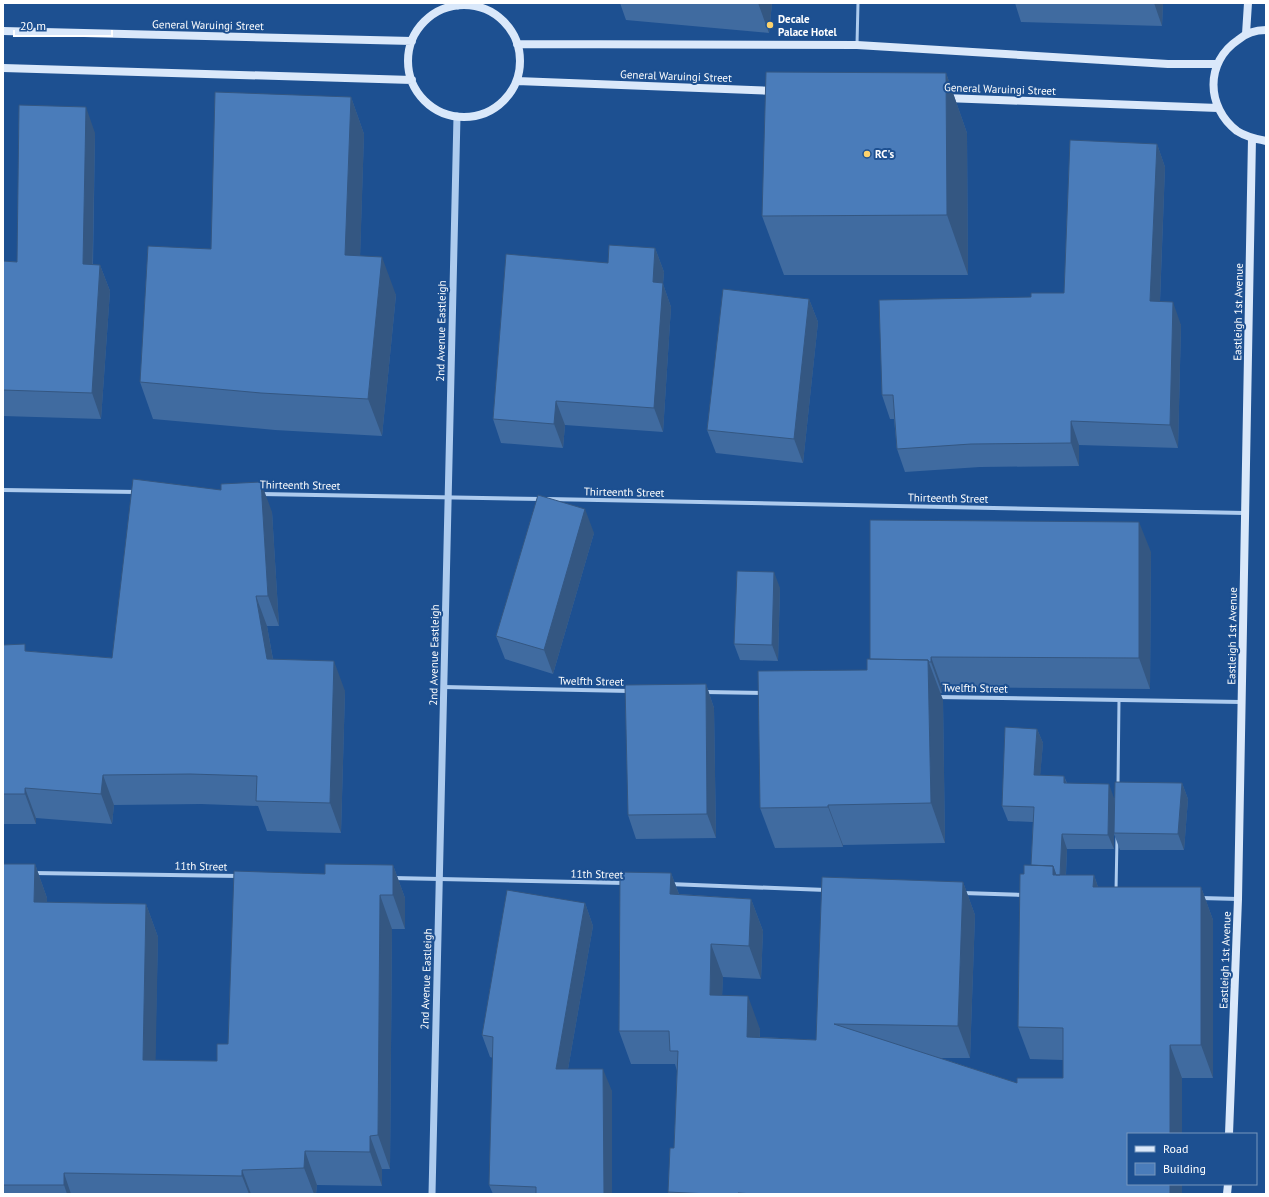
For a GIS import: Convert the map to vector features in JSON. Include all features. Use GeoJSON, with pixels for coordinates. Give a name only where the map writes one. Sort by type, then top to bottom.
{"type":"FeatureCollection","features":[{"type":"Feature","properties":{"kind":"main road"},"geometry":{"type":"LineString","coordinates":[[1246,34],[1248,3]]}},
{"type":"Feature","properties":{"kind":"main road"},"geometry":{"type":"LineString","coordinates":[[459,4],[477,7],[494,14],[508,27],[517,44],[520,62],[517,81],[508,96],[493,109],[476,116],[457,116],[442,112],[429,105],[419,94],[412,80],[408,67],[408,54],[412,41],[419,27],[430,16],[459,4]]}},
{"type":"Feature","properties":{"kind":"main road"},"geometry":{"type":"LineString","coordinates":[[1266,30],[1246,34],[1228,46],[1217,64],[1213,79],[1213,94],[1218,108],[1226,121],[1238,132],[1252,138],[1266,141]]}},
{"type":"Feature","properties":{"kind":"main road","name":"General Waruingi Street"},"geometry":{"type":"LineString","coordinates":[[3,31],[412,41]]}},
{"type":"Feature","properties":{"kind":"main road"},"geometry":{"type":"LineString","coordinates":[[517,44],[857,45],[1168,64],[1217,64]]}},
{"type":"Feature","properties":{"kind":"main road"},"geometry":{"type":"LineString","coordinates":[[3,68],[412,80]]}},
{"type":"Feature","properties":{"kind":"main road","name":"General Waruingi Street"},"geometry":{"type":"LineString","coordinates":[[517,81],[787,92]]}},
{"type":"Feature","properties":{"kind":"main road","name":"General Waruingi Street"},"geometry":{"type":"LineString","coordinates":[[938,98],[1218,108]]}},
{"type":"Feature","properties":{"kind":"main road","name":"Eastleigh 1st Avenue"},"geometry":{"type":"LineString","coordinates":[[1230,1133],[1238,899],[1252,138]]}},
{"type":"Feature","properties":{"kind":"street","name":"2nd Avenue Eastleigh"},"geometry":{"type":"LineString","coordinates":[[432,1194],[457,116]]}},
{"type":"Feature","properties":{"kind":"street"},"geometry":{"type":"LineString","coordinates":[[3,490],[138,492]]}},
{"type":"Feature","properties":{"kind":"street","name":"Thirteenth Street"},"geometry":{"type":"LineString","coordinates":[[258,494],[1245,513]]}},
{"type":"Feature","properties":{"kind":"street","name":"Twelfth Street"},"geometry":{"type":"LineString","coordinates":[[444,687],[635,691]]}},
{"type":"Feature","properties":{"kind":"street"},"geometry":{"type":"LineString","coordinates":[[698,692],[770,693]]}},
{"type":"Feature","properties":{"kind":"street","name":"Twelfth Street"},"geometry":{"type":"LineString","coordinates":[[929,696],[1241,702]]}},
{"type":"Feature","properties":{"kind":"street","name":"11th Street"},"geometry":{"type":"LineString","coordinates":[[26,873],[245,876]]}},
{"type":"Feature","properties":{"kind":"street","name":"11th Street"},"geometry":{"type":"LineString","coordinates":[[386,878],[629,883]]}},
{"type":"Feature","properties":{"kind":"street"},"geometry":{"type":"LineString","coordinates":[[660,884],[828,890]]}},
{"type":"Feature","properties":{"kind":"street"},"geometry":{"type":"LineString","coordinates":[[956,893],[1028,895]]}},
{"type":"Feature","properties":{"kind":"street"},"geometry":{"type":"LineString","coordinates":[[1200,898],[1238,899]]}},
{"type":"Feature","properties":{"kind":"lane"},"geometry":{"type":"LineString","coordinates":[[857,45],[858,3]]}},
{"type":"Feature","properties":{"kind":"lane"},"geometry":{"type":"LineString","coordinates":[[1117,791],[1119,700]]}},
{"type":"Feature","properties":{"kind":"lane"},"geometry":{"type":"LineString","coordinates":[[1116,896],[1117,835]]}},
{"type":"Feature","properties":{"kind":"building"},"geometry":{"type":"Polygon","coordinates":[[[766,72],[946,73],[947,215],[762,216],[766,72]]]}},
{"type":"Feature","properties":{"kind":"building"},"geometry":{"type":"Polygon","coordinates":[[[215,92],[351,97],[345,255],[382,257],[368,399],[261,393],[140,382],[148,246],[211,249],[215,92]]]}},
{"type":"Feature","properties":{"kind":"building"},"geometry":{"type":"Polygon","coordinates":[[[19,105],[86,107],[83,264],[100,265],[92,393],[3,390],[3,261],[17,262],[19,105]]]}},
{"type":"Feature","properties":{"kind":"building"},"geometry":{"type":"Polygon","coordinates":[[[1070,140],[1157,144],[1150,301],[1173,302],[1170,425],[1071,421],[1071,443],[971,444],[897,449],[893,395],[882,395],[879,300],[1031,297],[1031,293],[1064,293],[1070,140]]]}},
{"type":"Feature","properties":{"kind":"building"},"geometry":{"type":"Polygon","coordinates":[[[609,245],[655,248],[653,282],[663,283],[654,408],[556,401],[554,424],[493,419],[506,254],[608,263],[609,245]]]}},
{"type":"Feature","properties":{"kind":"building"},"geometry":{"type":"Polygon","coordinates":[[[723,289],[809,299],[794,439],[707,430],[723,289]]]}},
{"type":"Feature","properties":{"kind":"building"},"geometry":{"type":"Polygon","coordinates":[[[133,479],[221,490],[221,484],[261,482],[268,596],[256,596],[267,659],[334,661],[330,803],[256,801],[257,776],[190,774],[103,775],[101,794],[25,788],[25,794],[3,794],[3,645],[25,644],[25,651],[112,658],[133,479]]]}},
{"type":"Feature","properties":{"kind":"building"},"geometry":{"type":"Polygon","coordinates":[[[538,495],[585,509],[544,650],[496,636],[538,495]]]}},
{"type":"Feature","properties":{"kind":"building"},"geometry":{"type":"Polygon","coordinates":[[[870,520],[1139,522],[1139,658],[931,657],[931,662],[928,660],[870,659],[870,520]]]}},
{"type":"Feature","properties":{"kind":"building"},"geometry":{"type":"Polygon","coordinates":[[[737,571],[774,572],[772,645],[734,644],[737,571]]]}},
{"type":"Feature","properties":{"kind":"building"},"geometry":{"type":"Polygon","coordinates":[[[867,659],[928,660],[931,803],[760,808],[758,671],[867,670],[867,659]]]}},
{"type":"Feature","properties":{"kind":"building"},"geometry":{"type":"Polygon","coordinates":[[[706,684],[707,814],[628,815],[625,685],[706,684]]]}},
{"type":"Feature","properties":{"kind":"building"},"geometry":{"type":"Polygon","coordinates":[[[1005,727],[1037,729],[1034,775],[1064,776],[1064,783],[1109,784],[1108,835],[1062,834],[1060,875],[1056,875],[1053,866],[1031,865],[1034,807],[1002,806],[1005,727]]]}},
{"type":"Feature","properties":{"kind":"building"},"geometry":{"type":"Polygon","coordinates":[[[1115,782],[1182,783],[1178,834],[1114,833],[1115,782]]]}},
{"type":"Feature","properties":{"kind":"building"},"geometry":{"type":"Polygon","coordinates":[[[3,864],[35,864],[34,902],[146,904],[143,1060],[217,1061],[217,1044],[228,1044],[234,871],[325,874],[325,864],[393,865],[393,895],[380,895],[378,1135],[370,1136],[370,1152],[305,1151],[304,1168],[242,1170],[242,1176],[64,1173],[64,1185],[3,1185],[3,864]]]}},
{"type":"Feature","properties":{"kind":"building"},"geometry":{"type":"Polygon","coordinates":[[[1024,865],[1053,866],[1053,875],[1094,875],[1093,887],[1201,887],[1201,1045],[1170,1045],[1170,1133],[1127,1133],[1127,1185],[1170,1185],[1170,1194],[709,1194],[668,1192],[670,1148],[674,1148],[678,1051],[670,1051],[669,1031],[619,1031],[620,872],[671,873],[670,894],[751,899],[749,946],[711,944],[710,995],[748,996],[747,1037],[816,1040],[822,877],[963,882],[958,1026],[834,1024],[1017,1083],[1017,1078],[1063,1078],[1063,1028],[1018,1027],[1020,874],[1024,874],[1024,865]]]}},
{"type":"Feature","properties":{"kind":"building"},"geometry":{"type":"Polygon","coordinates":[[[507,890],[585,903],[556,1069],[603,1069],[604,1194],[536,1194],[536,1187],[489,1185],[493,1037],[482,1035],[507,890]]]}},
{"type":"Feature","properties":{"kind":"place","name":"Decale Palace Hotel"},"geometry":{"type":"Point","coordinates":[770,25]}},
{"type":"Feature","properties":{"kind":"place","name":"RC's"},"geometry":{"type":"Point","coordinates":[867,154]}}]}
